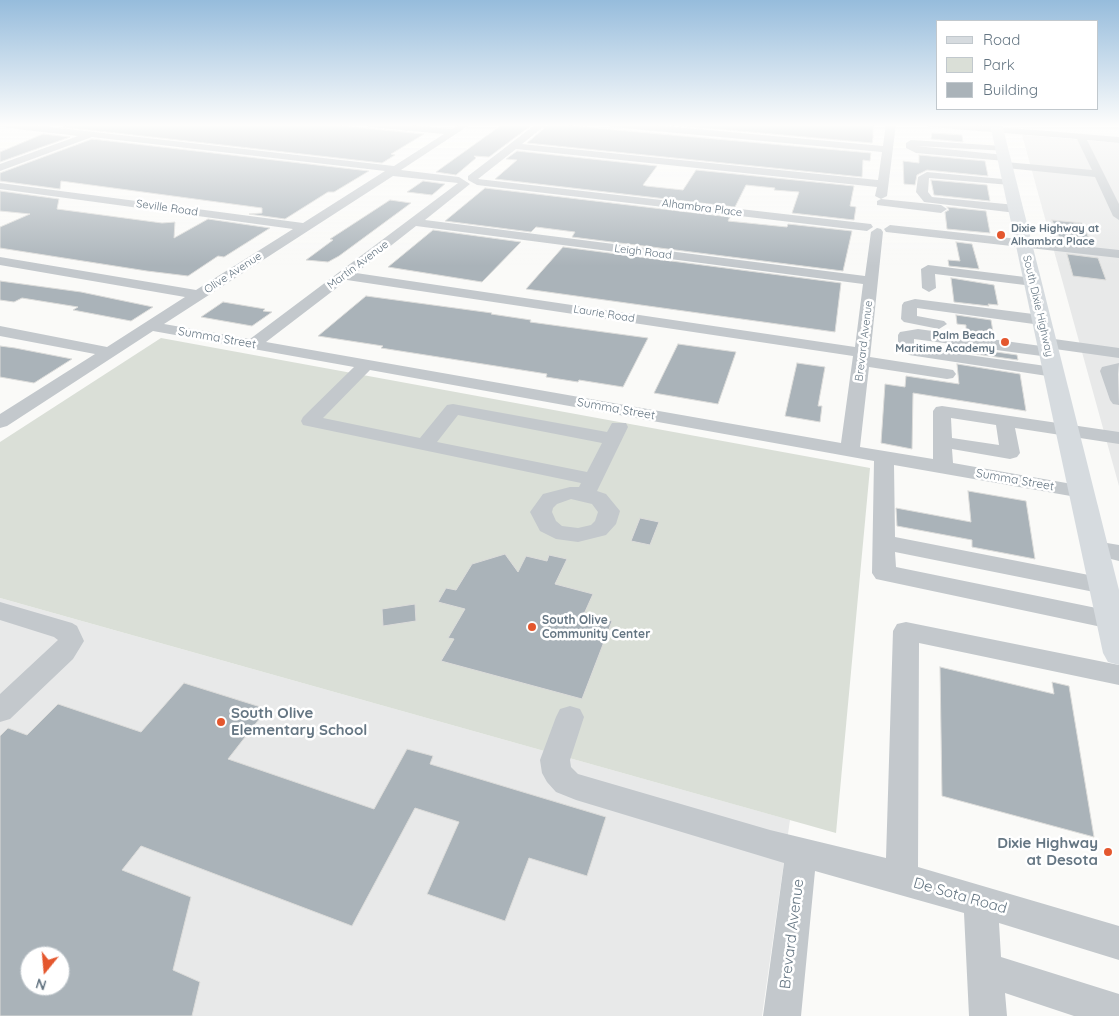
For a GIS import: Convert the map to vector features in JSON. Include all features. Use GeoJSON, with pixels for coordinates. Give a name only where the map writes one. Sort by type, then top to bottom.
{"type":"FeatureCollection","features":[{"type":"Feature","properties":{"kind":"main road","name":"South Dixie Highway"},"geometry":{"type":"LineString","coordinates":[[1007,171],[1068,434]]}},
{"type":"Feature","properties":{"kind":"main road"},"geometry":{"type":"LineString","coordinates":[[1068,434],[1082,492],[1107,550],[1104,586],[1119,653]]}},
{"type":"Feature","properties":{"kind":"street","name":"Olive Avenue"},"geometry":{"type":"LineString","coordinates":[[0,422],[392,171]]}},
{"type":"Feature","properties":{"kind":"street","name":"Alhambra Place"},"geometry":{"type":"LineString","coordinates":[[396,171],[987,240],[989,253],[1026,251]]}},
{"type":"Feature","properties":{"kind":"street","name":"Martin Avenue"},"geometry":{"type":"LineString","coordinates":[[253,344],[480,171]]}},
{"type":"Feature","properties":{"kind":"street"},"geometry":{"type":"LineString","coordinates":[[760,171],[883,184]]}},
{"type":"Feature","properties":{"kind":"street","name":"Brevard Avenue"},"geometry":{"type":"LineString","coordinates":[[850,451],[884,171]]}},
{"type":"Feature","properties":{"kind":"street"},"geometry":{"type":"LineString","coordinates":[[981,171],[1009,178]]}},
{"type":"Feature","properties":{"kind":"street"},"geometry":{"type":"LineString","coordinates":[[987,171],[1009,178]]}},
{"type":"Feature","properties":{"kind":"street"},"geometry":{"type":"LineString","coordinates":[[991,171],[1009,178]]}},
{"type":"Feature","properties":{"kind":"street"},"geometry":{"type":"LineString","coordinates":[[1001,171],[1009,178]]}},
{"type":"Feature","properties":{"kind":"street"},"geometry":{"type":"LineString","coordinates":[[1009,178],[928,200],[922,192],[923,177],[928,174],[1009,178],[1081,171]]}},
{"type":"Feature","properties":{"kind":"street"},"geometry":{"type":"LineString","coordinates":[[1097,171],[1119,216]]}},
{"type":"Feature","properties":{"kind":"street"},"geometry":{"type":"LineString","coordinates":[[973,192],[1009,178]]}},
{"type":"Feature","properties":{"kind":"street"},"geometry":{"type":"LineString","coordinates":[[881,203],[913,206],[1009,178]]}},
{"type":"Feature","properties":{"kind":"street","name":"Seville Road"},"geometry":{"type":"LineString","coordinates":[[0,186],[304,227]]}},
{"type":"Feature","properties":{"kind":"street"},"geometry":{"type":"LineString","coordinates":[[913,206],[914,232]]}},
{"type":"Feature","properties":{"kind":"street","name":"Leigh Road"},"geometry":{"type":"LineString","coordinates":[[414,222],[871,281]]}},
{"type":"Feature","properties":{"kind":"street"},"geometry":{"type":"LineString","coordinates":[[1026,251],[1044,250],[1119,258]]}},
{"type":"Feature","properties":{"kind":"street"},"geometry":{"type":"LineString","coordinates":[[1026,251],[1119,254]]}},
{"type":"Feature","properties":{"kind":"street"},"geometry":{"type":"LineString","coordinates":[[0,261],[198,295]]}},
{"type":"Feature","properties":{"kind":"street"},"geometry":{"type":"LineString","coordinates":[[929,288],[928,269],[1033,282]]}},
{"type":"Feature","properties":{"kind":"street","name":"Laurie Road"},"geometry":{"type":"LineString","coordinates":[[344,275],[862,357],[947,374]]}},
{"type":"Feature","properties":{"kind":"street"},"geometry":{"type":"LineString","coordinates":[[1046,338],[913,321],[909,318],[909,306],[915,304],[1046,338],[1119,354]]}},
{"type":"Feature","properties":{"kind":"street","name":"Summa Street"},"geometry":{"type":"LineString","coordinates":[[150,326],[1082,492]]}},
{"type":"Feature","properties":{"kind":"street"},"geometry":{"type":"LineString","coordinates":[[0,331],[109,352]]}},
{"type":"Feature","properties":{"kind":"street"},"geometry":{"type":"LineString","coordinates":[[1046,338],[918,334],[906,335],[906,347],[915,352],[1054,372]]}},
{"type":"Feature","properties":{"kind":"street"},"geometry":{"type":"LineString","coordinates":[[366,365],[310,421],[425,445],[589,487],[627,411]]}},
{"type":"Feature","properties":{"kind":"street"},"geometry":{"type":"LineString","coordinates":[[0,403],[22,408]]}},
{"type":"Feature","properties":{"kind":"street"},"geometry":{"type":"LineString","coordinates":[[425,445],[453,409],[613,439]]}},
{"type":"Feature","properties":{"kind":"street"},"geometry":{"type":"LineString","coordinates":[[943,467],[942,411],[1005,420],[1119,445]]}},
{"type":"Feature","properties":{"kind":"street"},"geometry":{"type":"LineString","coordinates":[[943,442],[1010,453],[1005,420]]}},
{"type":"Feature","properties":{"kind":"street"},"geometry":{"type":"LineString","coordinates":[[1068,434],[1119,438]]}},
{"type":"Feature","properties":{"kind":"street"},"geometry":{"type":"LineString","coordinates":[[884,457],[884,573],[1111,620]]}},
{"type":"Feature","properties":{"kind":"street"},"geometry":{"type":"LineString","coordinates":[[884,542],[1104,586]]}},
{"type":"Feature","properties":{"kind":"street"},"geometry":{"type":"LineString","coordinates":[[0,611],[63,630],[68,633],[71,641],[64,652],[0,711]]}},
{"type":"Feature","properties":{"kind":"street"},"geometry":{"type":"LineString","coordinates":[[902,878],[906,631],[1119,675]]}},
{"type":"Feature","properties":{"kind":"street","name":"De Sota Road"},"geometry":{"type":"LineString","coordinates":[[570,717],[556,760],[558,773],[567,783],[587,791],[742,837],[902,878],[1119,943]]}},
{"type":"Feature","properties":{"kind":"street","name":"Brevard Avenue"},"geometry":{"type":"LineString","coordinates":[[782,1016],[801,852]]}},
{"type":"Feature","properties":{"kind":"street"},"geometry":{"type":"LineString","coordinates":[[980,901],[988,1016]]}},
{"type":"Feature","properties":{"kind":"street"},"geometry":{"type":"LineString","coordinates":[[984,969],[1116,1011],[1117,1016]]}},
{"type":"Feature","properties":{"kind":"shaded area"},"geometry":{"type":"Polygon","coordinates":[[[1032,171],[1119,171],[1119,486],[1032,171]]]}},
{"type":"Feature","properties":{"kind":"shaded area","name":"South Olive Elementary School"},"geometry":{"type":"Polygon","coordinates":[[[0,598],[790,820],[762,1016],[0,1016],[0,598]]]}},
{"type":"Feature","properties":{"kind":"green space"},"geometry":{"type":"Polygon","coordinates":[[[161,338],[870,468],[836,833],[0,598],[0,442],[161,338]]]}},
{"type":"Feature","properties":{"kind":"building"},"geometry":{"type":"Polygon","coordinates":[[[4,171],[368,171],[334,192],[328,192],[285,219],[249,214],[262,213],[262,208],[61,181],[60,189],[0,181],[0,173],[4,171]]]}},
{"type":"Feature","properties":{"kind":"building"},"geometry":{"type":"Polygon","coordinates":[[[437,171],[460,171],[456,175],[437,171]]]}},
{"type":"Feature","properties":{"kind":"building"},"geometry":{"type":"Polygon","coordinates":[[[504,171],[653,171],[643,185],[683,190],[695,171],[710,171],[854,186],[850,206],[856,207],[854,220],[792,213],[799,192],[746,185],[735,207],[495,179],[504,171]]]}},
{"type":"Feature","properties":{"kind":"building"},"geometry":{"type":"Polygon","coordinates":[[[807,171],[862,171],[862,177],[807,171]]]}},
{"type":"Feature","properties":{"kind":"building"},"geometry":{"type":"Polygon","coordinates":[[[903,171],[924,171],[917,175],[915,185],[904,184],[903,171]]]}},
{"type":"Feature","properties":{"kind":"building"},"geometry":{"type":"Polygon","coordinates":[[[941,171],[987,171],[988,176],[941,171]]]}},
{"type":"Feature","properties":{"kind":"building"},"geometry":{"type":"Polygon","coordinates":[[[931,180],[987,185],[990,201],[934,195],[931,180]]]}},
{"type":"Feature","properties":{"kind":"building"},"geometry":{"type":"Polygon","coordinates":[[[423,181],[445,184],[432,195],[407,192],[423,181]]]}},
{"type":"Feature","properties":{"kind":"building"},"geometry":{"type":"Polygon","coordinates":[[[485,188],[730,217],[728,221],[787,227],[788,224],[852,231],[843,271],[572,237],[575,232],[536,227],[531,232],[445,221],[485,188]]]}},
{"type":"Feature","properties":{"kind":"building"},"geometry":{"type":"Polygon","coordinates":[[[0,191],[59,199],[57,209],[162,223],[175,222],[174,238],[208,219],[270,228],[224,257],[218,256],[188,276],[147,271],[0,248],[0,227],[30,214],[0,211],[0,191]]]}},
{"type":"Feature","properties":{"kind":"building"},"geometry":{"type":"Polygon","coordinates":[[[390,200],[411,203],[328,262],[306,260],[333,240],[330,239],[390,200]]]}},
{"type":"Feature","properties":{"kind":"building"},"geometry":{"type":"Polygon","coordinates":[[[947,207],[986,211],[990,233],[947,229],[945,212],[949,210],[947,207]]]}},
{"type":"Feature","properties":{"kind":"building"},"geometry":{"type":"Polygon","coordinates":[[[1052,220],[1082,223],[1092,245],[1060,240],[1052,220]]]}},
{"type":"Feature","properties":{"kind":"building"},"geometry":{"type":"Polygon","coordinates":[[[433,230],[521,242],[482,282],[388,267],[433,230]]]}},
{"type":"Feature","properties":{"kind":"building"},"geometry":{"type":"Polygon","coordinates":[[[956,242],[972,244],[979,269],[949,266],[948,260],[960,261],[956,242]]]}},
{"type":"Feature","properties":{"kind":"building"},"geometry":{"type":"Polygon","coordinates":[[[563,247],[841,283],[835,332],[526,289],[563,247]]]}},
{"type":"Feature","properties":{"kind":"building"},"geometry":{"type":"Polygon","coordinates":[[[1067,254],[1098,258],[1106,280],[1073,276],[1067,254]]]}},
{"type":"Feature","properties":{"kind":"building"},"geometry":{"type":"Polygon","coordinates":[[[951,278],[994,285],[998,305],[988,304],[989,306],[954,302],[951,278]]]}},
{"type":"Feature","properties":{"kind":"building"},"geometry":{"type":"Polygon","coordinates":[[[0,281],[81,292],[153,307],[131,321],[73,310],[78,307],[22,298],[14,302],[0,300],[0,281]]]}},
{"type":"Feature","properties":{"kind":"building"},"geometry":{"type":"Polygon","coordinates":[[[366,296],[492,313],[531,320],[530,322],[648,338],[623,387],[546,377],[547,374],[381,348],[383,346],[318,336],[366,296]]]}},
{"type":"Feature","properties":{"kind":"building"},"geometry":{"type":"Polygon","coordinates":[[[223,302],[265,309],[263,311],[272,312],[252,326],[201,317],[223,302]]]}},
{"type":"Feature","properties":{"kind":"building"},"geometry":{"type":"Polygon","coordinates":[[[956,315],[991,320],[994,338],[966,334],[966,325],[957,324],[956,315]]]}},
{"type":"Feature","properties":{"kind":"building"},"geometry":{"type":"Polygon","coordinates":[[[678,344],[736,352],[718,404],[654,393],[678,344]]]}},
{"type":"Feature","properties":{"kind":"building"},"geometry":{"type":"Polygon","coordinates":[[[0,346],[72,359],[34,383],[0,377],[0,346]]]}},
{"type":"Feature","properties":{"kind":"building"},"geometry":{"type":"Polygon","coordinates":[[[968,348],[1017,355],[1018,360],[968,353],[968,348]]]}},
{"type":"Feature","properties":{"kind":"building"},"geometry":{"type":"Polygon","coordinates":[[[797,363],[825,367],[818,406],[822,406],[820,422],[785,416],[797,363]]]}},
{"type":"Feature","properties":{"kind":"building"},"geometry":{"type":"Polygon","coordinates":[[[957,364],[1020,374],[1026,411],[913,393],[912,449],[881,443],[885,384],[905,387],[906,376],[959,384],[957,364]]]}},
{"type":"Feature","properties":{"kind":"building"},"geometry":{"type":"Polygon","coordinates":[[[968,491],[1026,501],[1035,559],[972,547],[972,540],[897,526],[896,508],[971,522],[968,491]]]}},
{"type":"Feature","properties":{"kind":"building"},"geometry":{"type":"Polygon","coordinates":[[[640,518],[659,522],[650,545],[631,541],[640,518]]]}},
{"type":"Feature","properties":{"kind":"building","name":"South Olive Community Center"},"geometry":{"type":"Polygon","coordinates":[[[505,554],[518,572],[526,556],[547,561],[549,555],[567,559],[555,584],[593,594],[584,614],[612,621],[582,699],[441,661],[454,639],[448,638],[465,609],[438,602],[446,588],[456,590],[472,564],[505,554]]]}},
{"type":"Feature","properties":{"kind":"building"},"geometry":{"type":"Polygon","coordinates":[[[415,604],[416,621],[383,626],[382,609],[415,604]]]}},
{"type":"Feature","properties":{"kind":"building"},"geometry":{"type":"Polygon","coordinates":[[[940,667],[1054,694],[1052,682],[1069,686],[1094,837],[942,796],[940,667]]]}},
{"type":"Feature","properties":{"kind":"building"},"geometry":{"type":"Polygon","coordinates":[[[184,683],[267,709],[228,759],[374,809],[407,749],[433,756],[430,764],[606,817],[587,876],[529,858],[505,921],[427,894],[459,822],[415,808],[352,926],[141,846],[122,870],[191,897],[173,970],[200,982],[192,1016],[0,1016],[0,736],[8,728],[27,735],[58,704],[141,732],[184,683]]]}},
{"type":"Feature","properties":{"kind":"place","name":"Dixie Highway at Alhambra Place"},"geometry":{"type":"Point","coordinates":[1001,235]}},
{"type":"Feature","properties":{"kind":"place","name":"Palm Beach Maritime Academy"},"geometry":{"type":"Point","coordinates":[1005,342]}},
{"type":"Feature","properties":{"kind":"place","name":"South Olive Community Center"},"geometry":{"type":"Point","coordinates":[532,627]}},
{"type":"Feature","properties":{"kind":"place","name":"South Olive Elementary School"},"geometry":{"type":"Point","coordinates":[221,722]}},
{"type":"Feature","properties":{"kind":"place","name":"Dixie Highway at Desota"},"geometry":{"type":"Point","coordinates":[1108,852]}}]}
